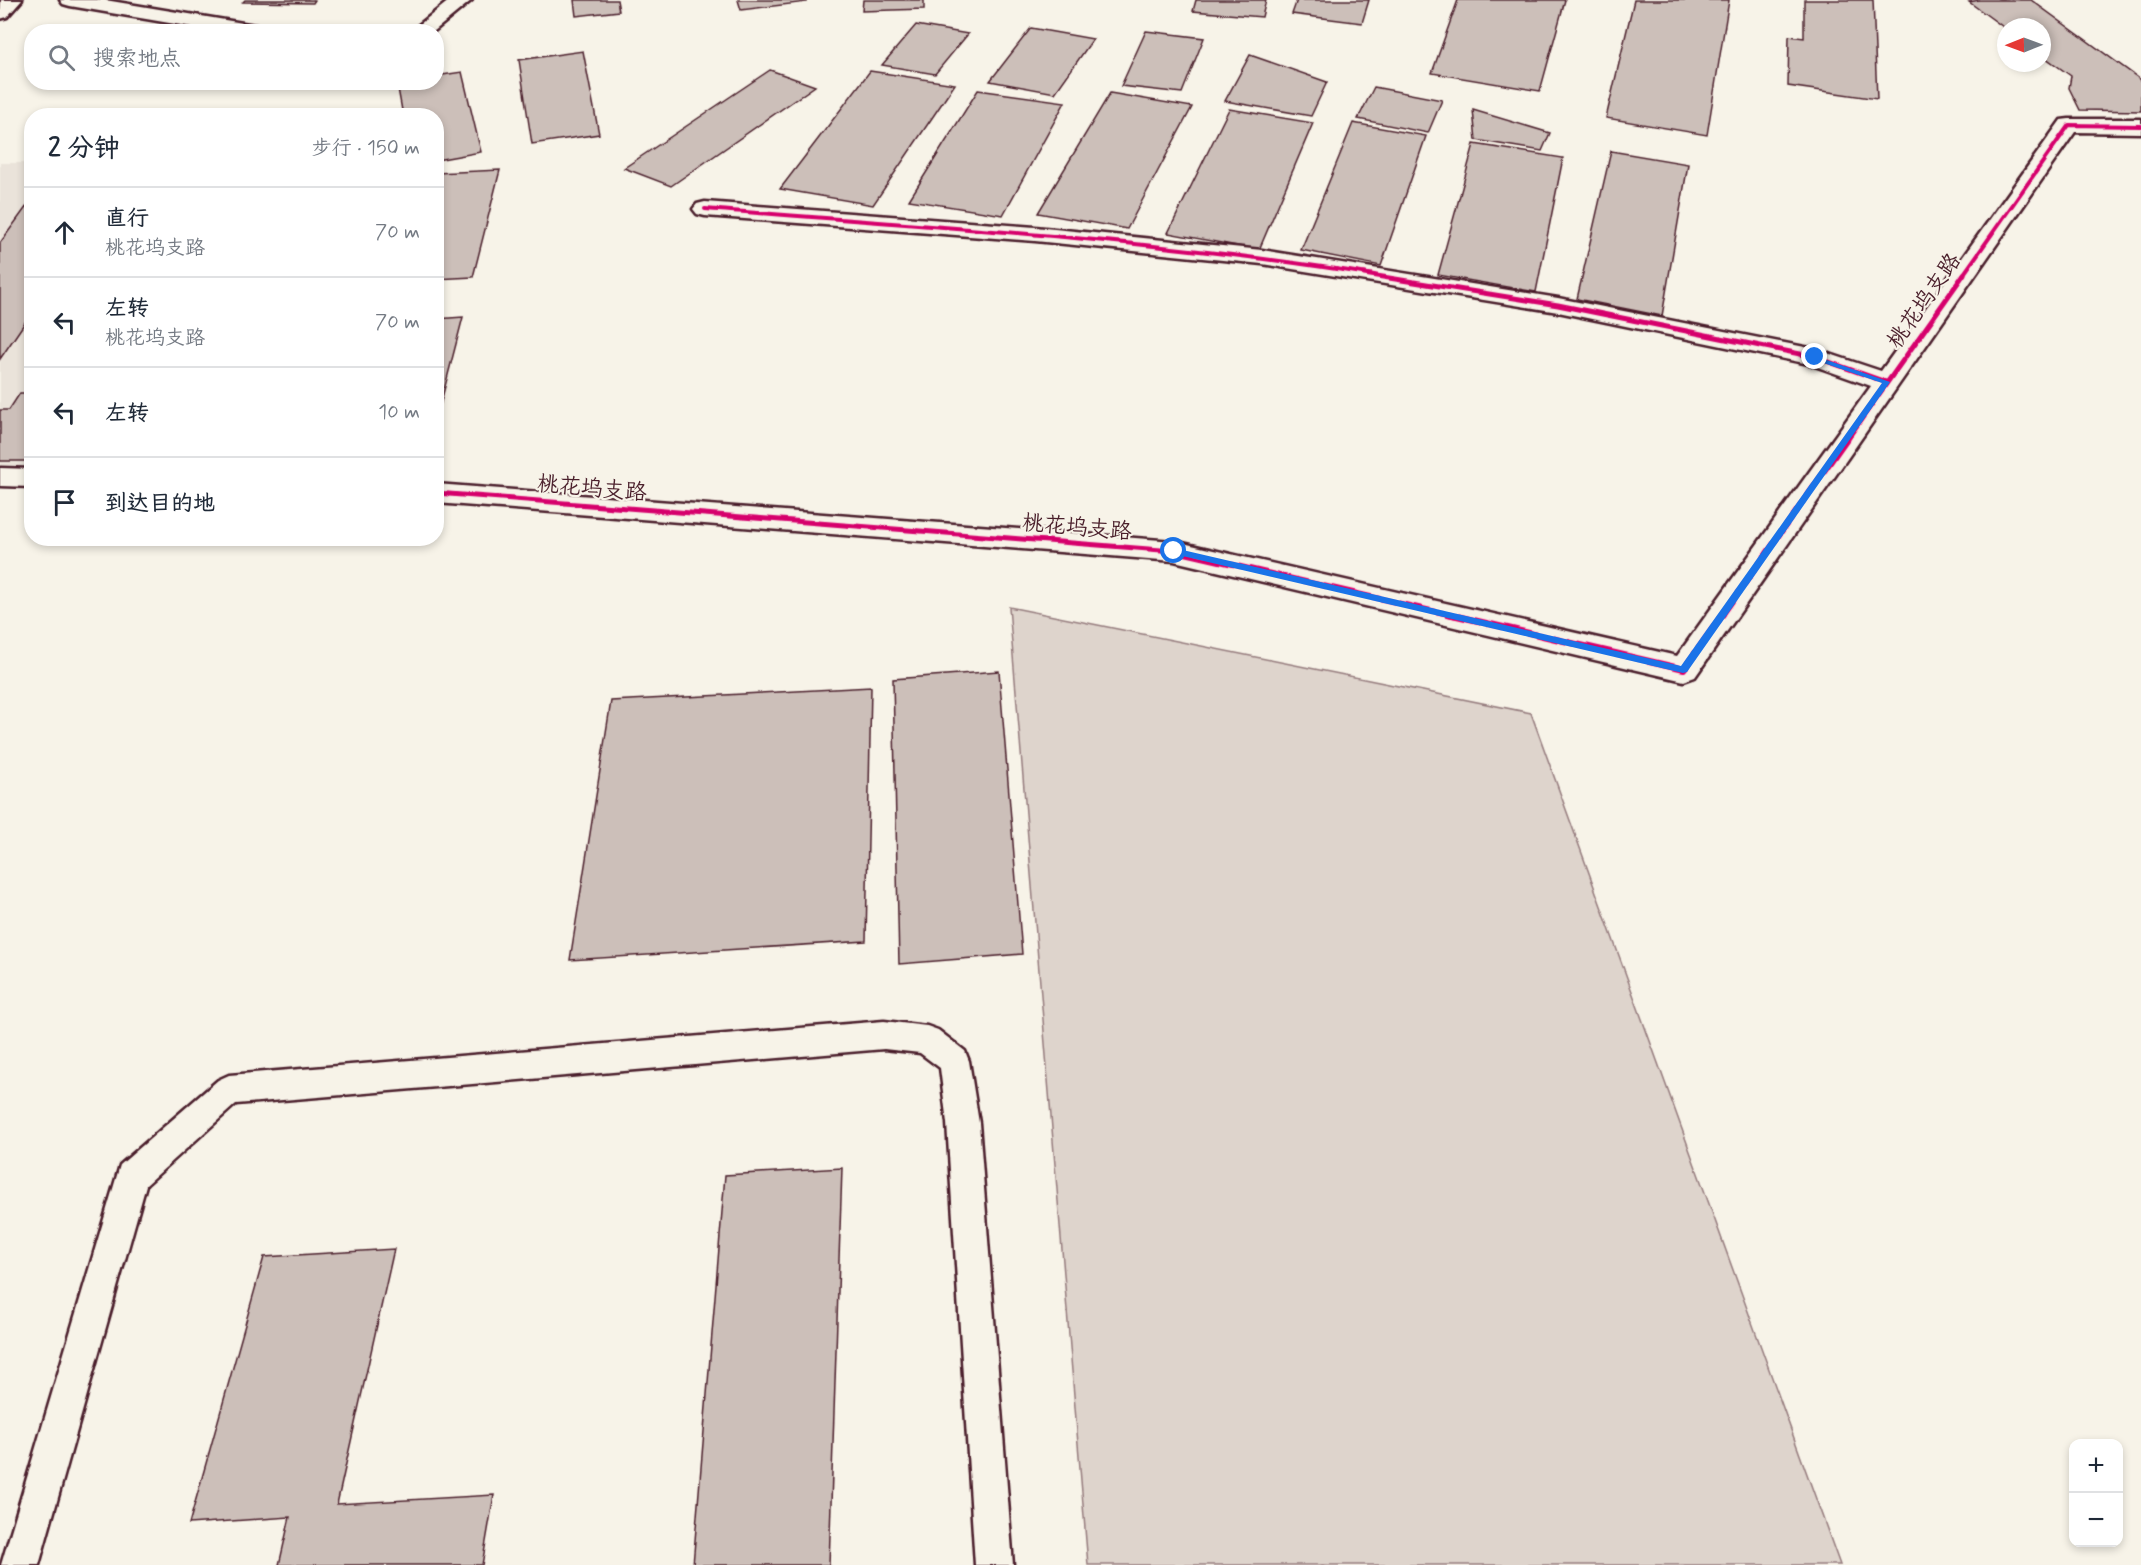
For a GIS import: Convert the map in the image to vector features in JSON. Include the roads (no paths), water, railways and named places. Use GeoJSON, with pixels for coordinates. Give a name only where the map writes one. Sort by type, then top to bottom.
{"type":"FeatureCollection","features":[{"type":"Feature","properties":{"kind":"street"},"geometry":{"type":"LineString","coordinates":[[0,13],[12,0]]}},
{"type":"Feature","properties":{"kind":"street"},"geometry":{"type":"LineString","coordinates":[[70,0],[213,24]]}},
{"type":"Feature","properties":{"kind":"street"},"geometry":{"type":"LineString","coordinates":[[430,24],[462,0]]}},
{"type":"Feature","properties":{"kind":"street","name":"桃花坞支路"},"geometry":{"type":"LineString","coordinates":[[444,494],[1174,551],[1683,669],[2069,125],[2141,126]]}},
{"type":"Feature","properties":{"kind":"street"},"geometry":{"type":"LineString","coordinates":[[705,209],[1035,234],[1262,257],[1570,308],[1815,357],[1886,382]]}},
{"type":"Feature","properties":{"kind":"street"},"geometry":{"type":"LineString","coordinates":[[0,477],[24,478]]}},
{"type":"Feature","properties":{"kind":"lane"},"geometry":{"type":"LineString","coordinates":[[20,1565],[132,1176],[229,1090],[884,1035],[927,1040],[954,1061],[963,1123],[994,1565]]}}]}
